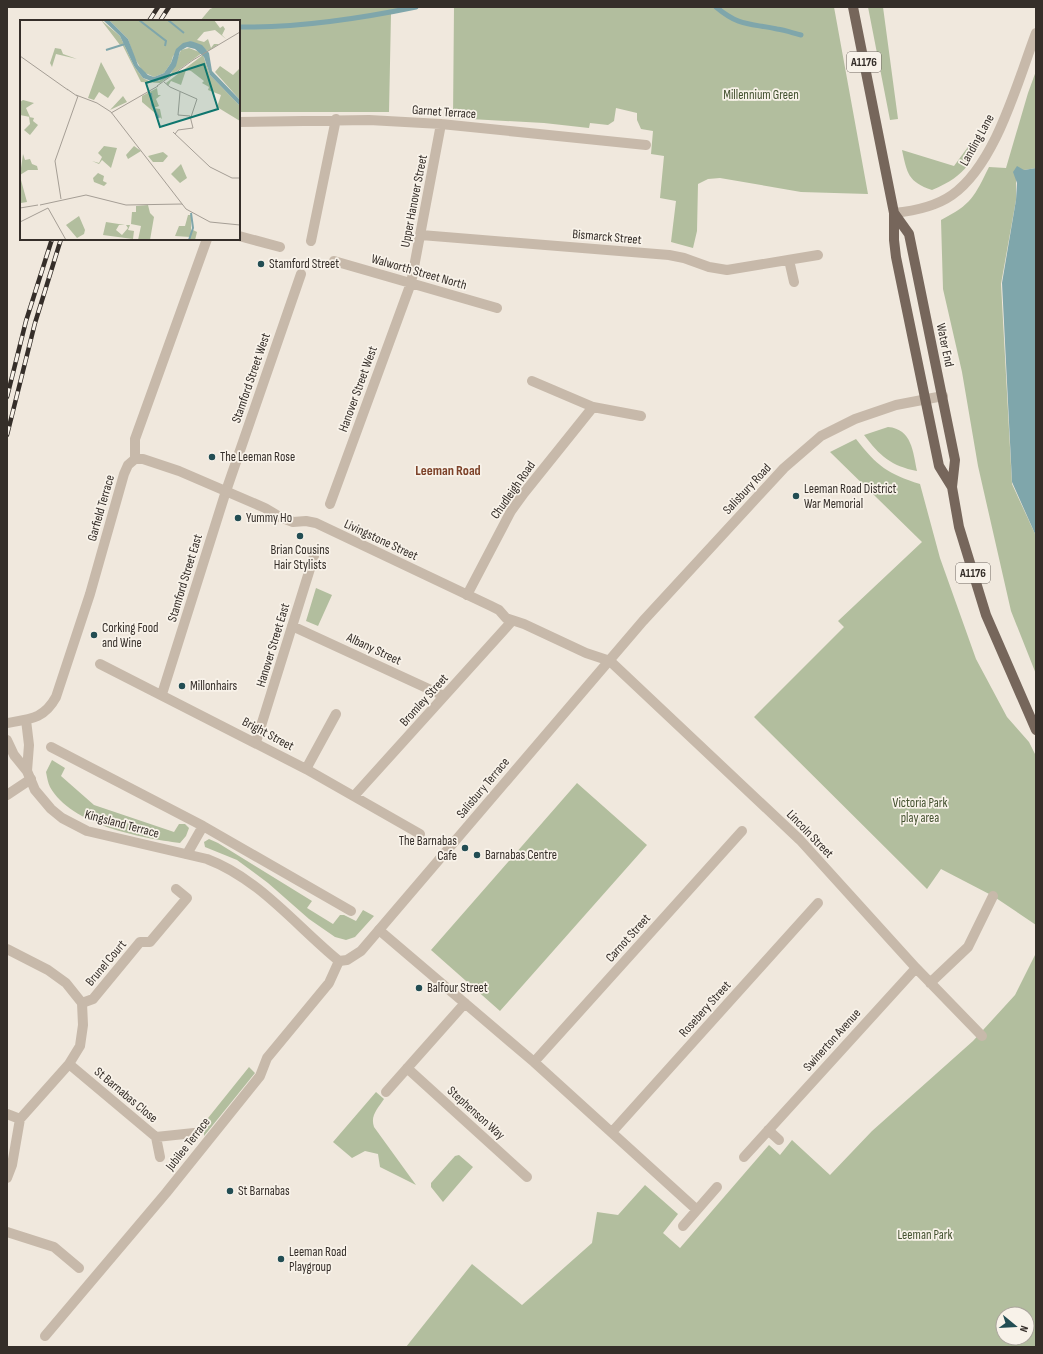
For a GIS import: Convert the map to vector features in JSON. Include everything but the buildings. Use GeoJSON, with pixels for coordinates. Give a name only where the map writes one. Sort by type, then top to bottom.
{"type":"FeatureCollection","features":[{"type":"Feature","properties":{"kind":"main road","name":"Water End"},"geometry":{"type":"LineString","coordinates":[[853,7],[894,213],[894,240],[896,257],[940,468],[952,487]]}},
{"type":"Feature","properties":{"kind":"main road","name":"Water End"},"geometry":{"type":"LineString","coordinates":[[894,213],[909,234],[955,460],[952,487],[960,526],[986,615],[1036,730]]}},
{"type":"Feature","properties":{"kind":"street","name":"Landing Lane"},"geometry":{"type":"LineString","coordinates":[[894,213],[918,209],[951,196],[963,186],[979,166],[1000,129],[1036,33]]}},
{"type":"Feature","properties":{"kind":"street","name":"Garnet Terrace"},"geometry":{"type":"LineString","coordinates":[[240,122],[336,119],[441,124],[646,145]]}},
{"type":"Feature","properties":{"kind":"street"},"geometry":{"type":"LineString","coordinates":[[311,241],[336,119]]}},
{"type":"Feature","properties":{"kind":"street","name":"Upper Hanover Street"},"geometry":{"type":"LineString","coordinates":[[411,283],[441,124]]}},
{"type":"Feature","properties":{"kind":"street","name":"Bismarck Street"},"geometry":{"type":"LineString","coordinates":[[421,235],[669,255],[684,258],[709,267],[727,270],[818,255]]}},
{"type":"Feature","properties":{"kind":"street"},"geometry":{"type":"LineString","coordinates":[[240,236],[280,247]]}},
{"type":"Feature","properties":{"kind":"street"},"geometry":{"type":"LineString","coordinates":[[135,459],[135,439],[207,240]]}},
{"type":"Feature","properties":{"kind":"street"},"geometry":{"type":"LineString","coordinates":[[790,260],[794,282]]}},
{"type":"Feature","properties":{"kind":"street","name":"Walworth Street North"},"geometry":{"type":"LineString","coordinates":[[334,261],[497,308]]}},
{"type":"Feature","properties":{"kind":"street","name":"Stamford Street West"},"geometry":{"type":"LineString","coordinates":[[226,491],[301,274]]}},
{"type":"Feature","properties":{"kind":"street","name":"Hanover Street West"},"geometry":{"type":"LineString","coordinates":[[330,504],[411,283]]}},
{"type":"Feature","properties":{"kind":"street"},"geometry":{"type":"LineString","coordinates":[[532,381],[593,407],[642,416]]}},
{"type":"Feature","properties":{"kind":"street","name":"Salisbury Road"},"geometry":{"type":"LineString","coordinates":[[610,661],[643,622],[784,468],[820,436],[874,411],[943,396]]}},
{"type":"Feature","properties":{"kind":"street","name":"Chudleigh Road"},"geometry":{"type":"LineString","coordinates":[[467,595],[511,511],[593,407]]}},
{"type":"Feature","properties":{"kind":"street","name":"Livingstone Street"},"geometry":{"type":"LineString","coordinates":[[135,459],[143,459],[167,467],[265,508],[280,517],[293,522],[306,521],[316,523],[499,610],[506,618],[512,621],[586,653],[610,661]]}},
{"type":"Feature","properties":{"kind":"street","name":"Garfield Terrace"},"geometry":{"type":"LineString","coordinates":[[26,720],[41,715],[50,708],[56,697],[90,594],[124,474],[128,465],[135,459]]}},
{"type":"Feature","properties":{"kind":"street","name":"Stamford Street East"},"geometry":{"type":"LineString","coordinates":[[162,694],[226,491]]}},
{"type":"Feature","properties":{"kind":"street","name":"Hanover Street East"},"geometry":{"type":"LineString","coordinates":[[256,742],[314,556]]}},
{"type":"Feature","properties":{"kind":"street","name":"Bromley Street"},"geometry":{"type":"LineString","coordinates":[[354,796],[512,621]]}},
{"type":"Feature","properties":{"kind":"street","name":"Albany Street"},"geometry":{"type":"LineString","coordinates":[[292,626],[444,696]]}},
{"type":"Feature","properties":{"kind":"street","name":"Salisbury Terrace"},"geometry":{"type":"LineString","coordinates":[[340,961],[347,960],[361,951],[610,661]]}},
{"type":"Feature","properties":{"kind":"street","name":"Lincoln Street"},"geometry":{"type":"LineString","coordinates":[[610,661],[800,840],[916,968],[982,1036]]}},
{"type":"Feature","properties":{"kind":"street","name":"Bright Street"},"geometry":{"type":"LineString","coordinates":[[100,664],[256,742],[420,834]]}},
{"type":"Feature","properties":{"kind":"street"},"geometry":{"type":"LineString","coordinates":[[306,769],[336,714]]}},
{"type":"Feature","properties":{"kind":"street"},"geometry":{"type":"LineString","coordinates":[[7,722],[26,720],[29,746],[29,775],[7,795]]}},
{"type":"Feature","properties":{"kind":"street","name":"Kingsland Terrace"},"geometry":{"type":"LineString","coordinates":[[7,740],[14,755],[29,775],[35,790],[51,809],[62,818],[87,830],[222,864],[244,877],[340,961]]}},
{"type":"Feature","properties":{"kind":"street","name":"Kingsland Terrace"},"geometry":{"type":"LineString","coordinates":[[51,748],[203,826],[351,911]]}},
{"type":"Feature","properties":{"kind":"street"},"geometry":{"type":"LineString","coordinates":[[187,854],[203,826]]}},
{"type":"Feature","properties":{"kind":"street","name":"Carnot Street"},"geometry":{"type":"LineString","coordinates":[[534,1062],[742,831]]}},
{"type":"Feature","properties":{"kind":"street","name":"Brunel Court"},"geometry":{"type":"LineString","coordinates":[[82,1003],[92,999],[140,942],[150,942],[187,898],[176,889]]}},
{"type":"Feature","properties":{"kind":"street"},"geometry":{"type":"LineString","coordinates":[[930,983],[968,947],[993,896]]}},
{"type":"Feature","properties":{"kind":"street","name":"Rosebery Street"},"geometry":{"type":"LineString","coordinates":[[612,1132],[818,903]]}},
{"type":"Feature","properties":{"kind":"street"},"geometry":{"type":"LineString","coordinates":[[379,930],[534,1062],[697,1210]]}},
{"type":"Feature","properties":{"kind":"street"},"geometry":{"type":"LineString","coordinates":[[7,949],[48,970],[66,983],[82,1003],[83,1025],[80,1046],[69,1064],[20,1119],[12,1165],[7,1178]]}},
{"type":"Feature","properties":{"kind":"street","name":"Jubilee Terrace"},"geometry":{"type":"LineString","coordinates":[[45,1336],[166,1193],[260,1076],[266,1058],[329,983],[340,961]]}},
{"type":"Feature","properties":{"kind":"street","name":"Swinerton Avenue"},"geometry":{"type":"LineString","coordinates":[[744,1157],[916,968]]}},
{"type":"Feature","properties":{"kind":"street"},"geometry":{"type":"LineString","coordinates":[[386,1092],[465,1003]]}},
{"type":"Feature","properties":{"kind":"street","name":"St Barnabas Close"},"geometry":{"type":"LineString","coordinates":[[69,1064],[156,1137],[194,1133]]}},
{"type":"Feature","properties":{"kind":"street","name":"Stephenson Way"},"geometry":{"type":"LineString","coordinates":[[407,1068],[527,1177]]}},
{"type":"Feature","properties":{"kind":"street"},"geometry":{"type":"LineString","coordinates":[[7,1114],[20,1119]]}},
{"type":"Feature","properties":{"kind":"street"},"geometry":{"type":"LineString","coordinates":[[768,1130],[779,1140]]}},
{"type":"Feature","properties":{"kind":"street"},"geometry":{"type":"LineString","coordinates":[[156,1137],[160,1157]]}},
{"type":"Feature","properties":{"kind":"street"},"geometry":{"type":"LineString","coordinates":[[682,1226],[717,1187]]}},
{"type":"Feature","properties":{"kind":"street"},"geometry":{"type":"LineString","coordinates":[[7,1232],[54,1247],[79,1268]]}},
{"type":"Feature","properties":{"kind":"green space"},"geometry":{"type":"Polygon","coordinates":[[[215,7],[420,7],[391,14],[389,112],[240,112],[240,20],[201,20],[210,9],[215,7]]]}},
{"type":"Feature","properties":{"kind":"green space","name":"Millennium Green"},"geometry":{"type":"Polygon","coordinates":[[[454,7],[834,7],[868,194],[801,192],[720,178],[708,179],[698,184],[697,231],[693,248],[671,242],[676,201],[660,198],[664,156],[651,154],[653,131],[641,129],[637,120],[637,113],[616,108],[614,121],[608,125],[590,123],[589,128],[544,123],[453,118],[454,7]]]}},
{"type":"Feature","properties":{"kind":"green space"},"geometry":{"type":"Polygon","coordinates":[[[868,7],[883,7],[898,119],[890,120],[868,7]]]}},
{"type":"Feature","properties":{"kind":"green space"},"geometry":{"type":"Polygon","coordinates":[[[1036,71],[1036,168],[1024,170],[1016,176],[1016,200],[1001,284],[1012,484],[1036,536],[1036,674],[1011,611],[978,466],[962,372],[943,289],[941,220],[959,209],[971,199],[980,186],[989,167],[1006,168],[1036,71]]]}},
{"type":"Feature","properties":{"kind":"green space"},"geometry":{"type":"Polygon","coordinates":[[[984,125],[973,157],[962,172],[954,178],[932,190],[918,184],[910,176],[905,165],[902,150],[954,166],[984,125]]]}},
{"type":"Feature","properties":{"kind":"green space"},"geometry":{"type":"Polygon","coordinates":[[[888,427],[902,432],[907,437],[912,449],[917,471],[900,466],[887,459],[875,449],[864,435],[888,427]]]}},
{"type":"Feature","properties":{"kind":"green space","name":"Victoria Park play area"},"geometry":{"type":"Polygon","coordinates":[[[856,439],[870,456],[884,468],[899,477],[920,484],[940,558],[976,659],[1007,717],[1029,742],[1036,756],[1036,925],[993,896],[941,869],[927,889],[754,717],[844,627],[838,621],[922,542],[830,452],[856,439]]]}},
{"type":"Feature","properties":{"kind":"green space"},"geometry":{"type":"Polygon","coordinates":[[[316,588],[332,595],[318,626],[306,621],[316,588]]]}},
{"type":"Feature","properties":{"kind":"green space"},"geometry":{"type":"Polygon","coordinates":[[[52,760],[65,768],[61,776],[94,805],[174,832],[179,824],[185,824],[189,828],[186,836],[180,843],[127,833],[90,820],[74,811],[60,800],[49,785],[46,772],[52,760]]]}},
{"type":"Feature","properties":{"kind":"green space"},"geometry":{"type":"Polygon","coordinates":[[[577,783],[647,845],[500,1011],[431,950],[577,783]]]}},
{"type":"Feature","properties":{"kind":"green space"},"geometry":{"type":"Polygon","coordinates":[[[209,839],[218,843],[312,901],[307,908],[333,924],[340,915],[344,915],[356,921],[363,910],[374,916],[355,937],[346,940],[335,937],[309,919],[268,883],[237,860],[205,847],[204,842],[209,839]]]}},
{"type":"Feature","properties":{"kind":"green space","name":"Leeman Park"},"geometry":{"type":"Polygon","coordinates":[[[1036,953],[1036,1347],[406,1347],[472,1264],[522,1305],[592,1243],[597,1212],[618,1215],[645,1185],[678,1214],[663,1233],[680,1248],[769,1145],[780,1155],[792,1140],[830,1175],[872,1131],[973,1041],[1015,995],[1036,953]]]}},
{"type":"Feature","properties":{"kind":"green space"},"geometry":{"type":"Polygon","coordinates":[[[249,1067],[255,1073],[204,1136],[204,1123],[249,1067]]]}},
{"type":"Feature","properties":{"kind":"green space"},"geometry":{"type":"Polygon","coordinates":[[[376,1092],[384,1099],[374,1116],[374,1127],[416,1185],[380,1167],[378,1154],[365,1151],[352,1158],[333,1142],[376,1092]]]}},
{"type":"Feature","properties":{"kind":"green space"},"geometry":{"type":"Polygon","coordinates":[[[459,1155],[473,1167],[443,1202],[431,1187],[431,1183],[455,1156],[459,1155]]]}},
{"type":"Feature","properties":{"kind":"water"},"geometry":{"type":"Polygon","coordinates":[[[1017,166],[1024,170],[1036,168],[1036,536],[1012,482],[1002,283],[1016,200],[1017,183],[1013,172],[1017,166]]]}},
{"type":"Feature","properties":{"kind":"waterway"},"geometry":{"type":"LineString","coordinates":[[240,27],[283,26],[328,22],[416,7]]}},
{"type":"Feature","properties":{"kind":"waterway"},"geometry":{"type":"LineString","coordinates":[[716,7],[738,21],[801,35]]}},
{"type":"Feature","properties":{"kind":"railway"},"geometry":{"type":"LineString","coordinates":[[150,20],[158,7]]}},
{"type":"Feature","properties":{"kind":"railway"},"geometry":{"type":"LineString","coordinates":[[161,20],[169,7]]}},
{"type":"Feature","properties":{"kind":"railway"},"geometry":{"type":"LineString","coordinates":[[7,397],[26,321],[52,240]]}},
{"type":"Feature","properties":{"kind":"railway"},"geometry":{"type":"LineString","coordinates":[[7,435],[35,323],[61,240]]}},
{"type":"Feature","properties":{"kind":"place","name":"Stamford Street"},"geometry":{"type":"Point","coordinates":[261,264]}},
{"type":"Feature","properties":{"kind":"place","name":"The Leeman Rose"},"geometry":{"type":"Point","coordinates":[212,457]}},
{"type":"Feature","properties":{"kind":"place","name":"Leeman Road District War Memorial"},"geometry":{"type":"Point","coordinates":[796,496]}},
{"type":"Feature","properties":{"kind":"place","name":"Yummy Ho"},"geometry":{"type":"Point","coordinates":[238,518]}},
{"type":"Feature","properties":{"kind":"place","name":"Brian Cousins Hair Stylists"},"geometry":{"type":"Point","coordinates":[300,536]}},
{"type":"Feature","properties":{"kind":"place","name":"Corking Food and Wine"},"geometry":{"type":"Point","coordinates":[94,635]}},
{"type":"Feature","properties":{"kind":"place","name":"Millonhairs"},"geometry":{"type":"Point","coordinates":[182,686]}},
{"type":"Feature","properties":{"kind":"place","name":"The Barnabas Cafe"},"geometry":{"type":"Point","coordinates":[465,848]}},
{"type":"Feature","properties":{"kind":"place","name":"Barnabas Centre"},"geometry":{"type":"Point","coordinates":[477,855]}},
{"type":"Feature","properties":{"kind":"place","name":"Balfour Street"},"geometry":{"type":"Point","coordinates":[419,988]}},
{"type":"Feature","properties":{"kind":"place","name":"St Barnabas"},"geometry":{"type":"Point","coordinates":[230,1191]}},
{"type":"Feature","properties":{"kind":"place","name":"Leeman Road Playgroup"},"geometry":{"type":"Point","coordinates":[281,1259]}},
{"type":"Feature","properties":{"kind":"district","name":"Leeman Road"},"geometry":{"type":"Point","coordinates":[448,470]}}]}
